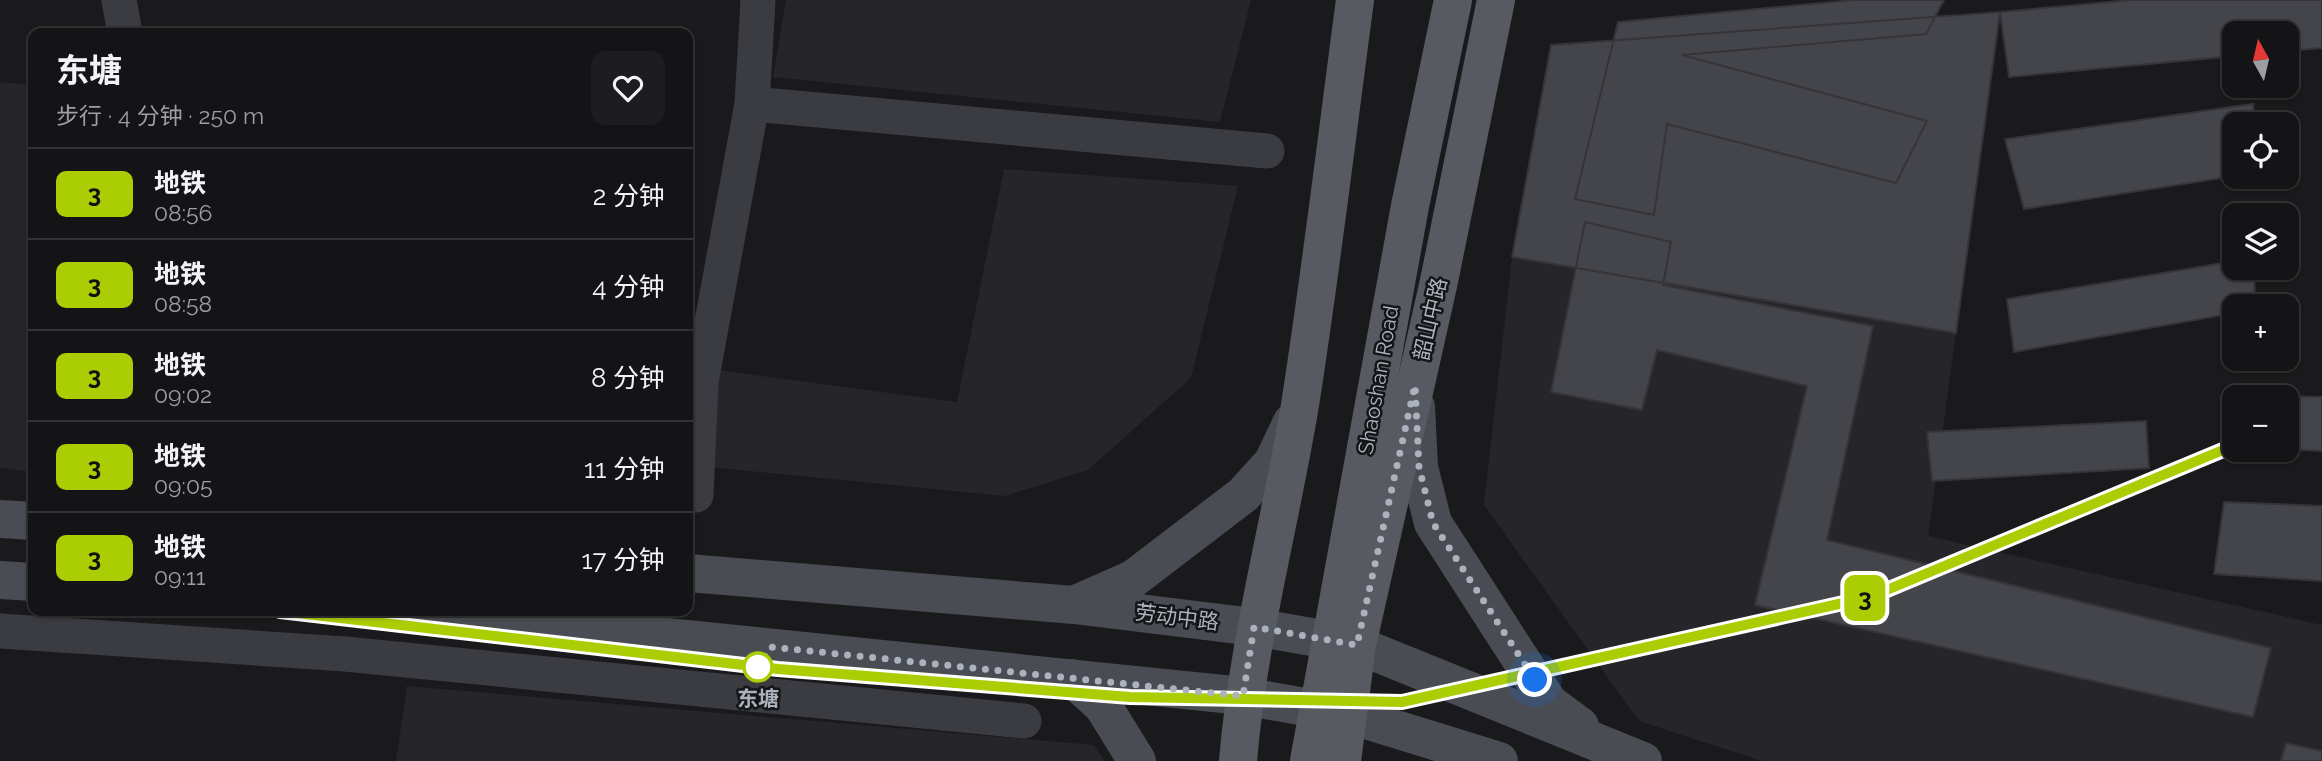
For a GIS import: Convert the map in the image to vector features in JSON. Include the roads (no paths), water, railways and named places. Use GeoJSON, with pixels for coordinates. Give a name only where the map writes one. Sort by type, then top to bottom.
{"type":"FeatureCollection","features":[{"type":"Feature","properties":{"kind":"main road"},"geometry":{"type":"LineString","coordinates":[[1238,761],[1243,696],[1254,627],[1299,407],[1356,0]]}},
{"type":"Feature","properties":{"kind":"main road","name":"Shaoshan Road"},"geometry":{"type":"LineString","coordinates":[[1284,761],[1386,202],[1429,0]]}},
{"type":"Feature","properties":{"kind":"main road","name":"Shaoshan Road"},"geometry":{"type":"LineString","coordinates":[[1309,761],[1410,206],[1453,0]]}},
{"type":"Feature","properties":{"kind":"main road","name":"韶山中路"},"geometry":{"type":"LineString","coordinates":[[1342,761],[1357,645],[1496,0]]}},
{"type":"Feature","properties":{"kind":"main road"},"geometry":{"type":"LineString","coordinates":[[1415,385],[1419,467],[1433,523],[1549,703],[1628,756]]}},
{"type":"Feature","properties":{"kind":"main road"},"geometry":{"type":"LineString","coordinates":[[1074,605],[1133,579],[1242,495],[1273,462],[1299,407]]}},
{"type":"Feature","properties":{"kind":"main road"},"geometry":{"type":"LineString","coordinates":[[0,519],[28,521]]}},
{"type":"Feature","properties":{"kind":"main road","name":"劳动中路"},"geometry":{"type":"LineString","coordinates":[[693,573],[1074,605],[1254,627],[1357,645],[1628,756]]}},
{"type":"Feature","properties":{"kind":"main road"},"geometry":{"type":"LineString","coordinates":[[0,580],[28,582]]}},
{"type":"Feature","properties":{"kind":"main road"},"geometry":{"type":"LineString","coordinates":[[463,616],[1243,696],[1350,715],[1499,761]]}},
{"type":"Feature","properties":{"kind":"main road"},"geometry":{"type":"LineString","coordinates":[[1072,678],[1102,706],[1137,761]]}},
{"type":"Feature","properties":{"kind":"street"},"geometry":{"type":"LineString","coordinates":[[119,0],[124,28]]}},
{"type":"Feature","properties":{"kind":"street"},"geometry":{"type":"LineString","coordinates":[[696,495],[701,382],[752,104],[758,0]]}},
{"type":"Feature","properties":{"kind":"street"},"geometry":{"type":"LineString","coordinates":[[752,104],[1267,151]]}},
{"type":"Feature","properties":{"kind":"street"},"geometry":{"type":"LineString","coordinates":[[0,631],[345,654],[1024,721]]}},
{"type":"Feature","properties":{"kind":"metro line","name":"3"},"geometry":{"type":"LineString","coordinates":[[322,616],[778,669],[1130,697],[1402,702],[1870,597],[2222,450]]}},
{"type":"Feature","properties":{"kind":"place","name":"东塘"},"geometry":{"type":"Point","coordinates":[758,667]}}]}
